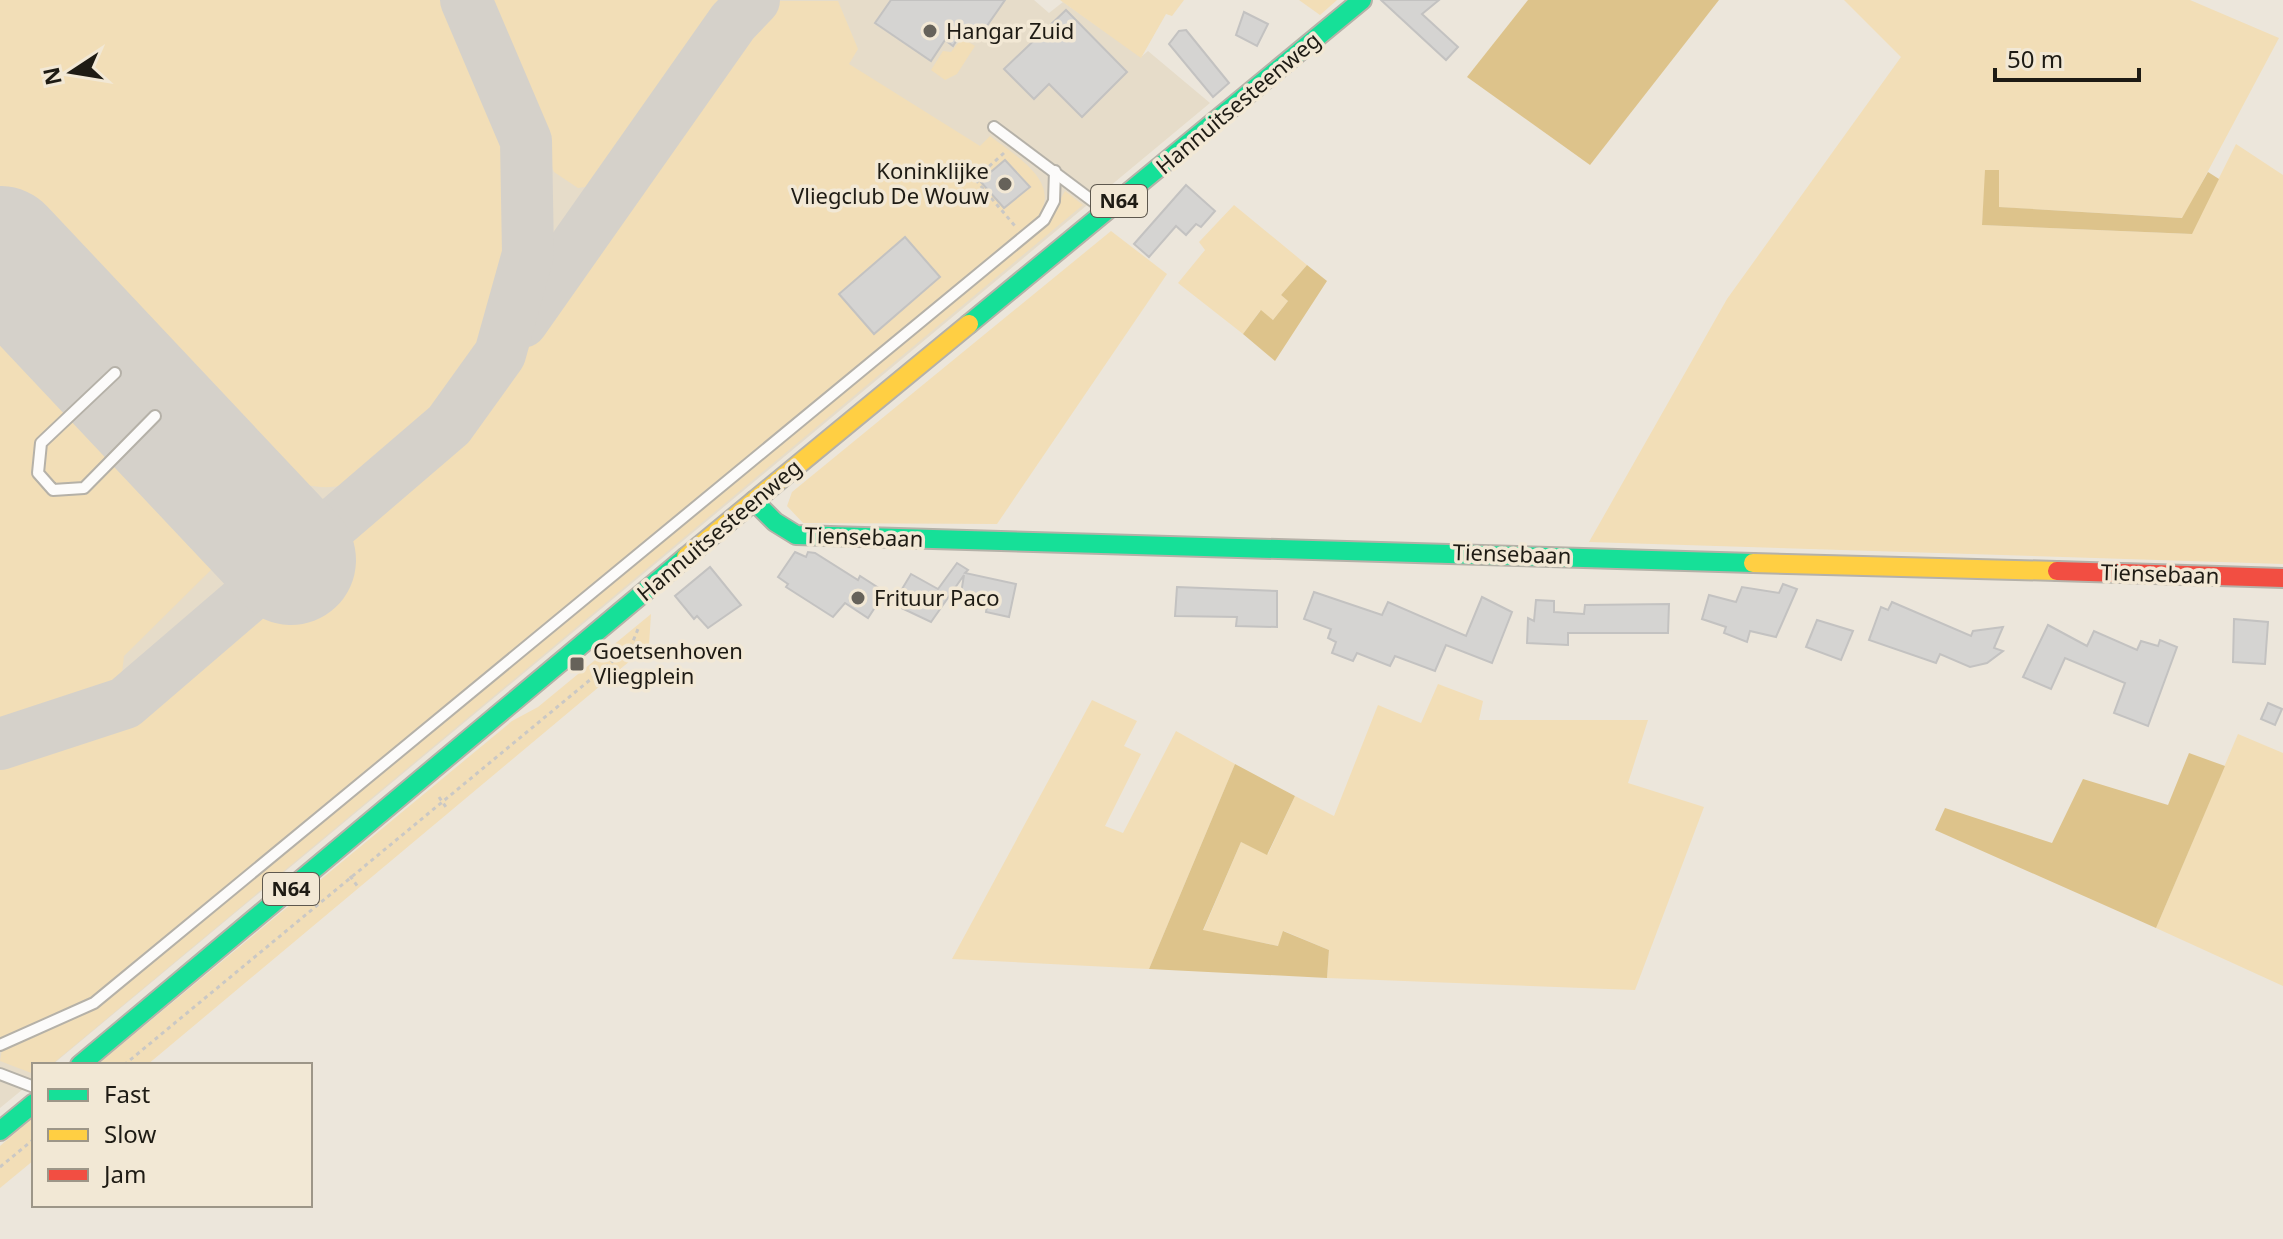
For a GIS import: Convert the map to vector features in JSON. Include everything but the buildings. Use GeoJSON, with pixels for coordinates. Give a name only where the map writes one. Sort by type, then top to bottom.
{"type":"FeatureCollection","features":[{"type":"Feature","properties":{"kind":"main road","name":"Hannuitsesteenweg"},"geometry":{"type":"LineString","coordinates":[[82,1063],[754,501],[1362,0]]}},
{"type":"Feature","properties":{"kind":"main road","name":"Tiensebaan"},"geometry":{"type":"LineString","coordinates":[[754,501],[775,522],[796,535],[2283,578]]}},
{"type":"Feature","properties":{"kind":"main road"},"geometry":{"type":"LineString","coordinates":[[0,1131],[32,1105]]}},
{"type":"Feature","properties":{"kind":"lane"},"geometry":{"type":"LineString","coordinates":[[994,127],[1107,211]]}},
{"type":"Feature","properties":{"kind":"lane"},"geometry":{"type":"LineString","coordinates":[[0,1045],[94,1003],[1024,237],[1044,220],[1054,201],[1055,171]]}},
{"type":"Feature","properties":{"kind":"lane"},"geometry":{"type":"LineString","coordinates":[[115,373],[41,443],[38,473],[53,490],[84,488],[155,416]]}},
{"type":"Feature","properties":{"kind":"lane"},"geometry":{"type":"LineString","coordinates":[[0,1074],[32,1086]]}},
{"type":"Feature","properties":{"kind":"path"},"geometry":{"type":"LineString","coordinates":[[1016,143],[975,179],[1024,237]]}},
{"type":"Feature","properties":{"kind":"path","name":"Hannuitsesteenweg"},"geometry":{"type":"LineString","coordinates":[[126,1063],[631,646],[640,625]]}},
{"type":"Feature","properties":{"kind":"path"},"geometry":{"type":"LineString","coordinates":[[0,1167],[32,1141]]}},
{"type":"Feature","properties":{"kind":"shaded area"},"geometry":{"type":"Polygon","coordinates":[[[0,0],[1034,0],[1049,13],[1063,2],[1141,57],[1148,51],[1210,103],[54,1063],[32,1063],[32,1082],[0,1108],[0,0]]]}},
{"type":"Feature","properties":{"kind":"shaded area"},"geometry":{"type":"Polygon","coordinates":[[[0,0],[455,0],[491,77],[506,118],[511,138],[514,187],[509,247],[496,306],[474,361],[440,408],[387,458],[343,485],[312,486],[270,473],[0,186],[0,0]]]}},
{"type":"Feature","properties":{"kind":"shaded area"},"geometry":{"type":"Polygon","coordinates":[[[481,0],[736,0],[616,175],[606,184],[578,188],[554,172],[481,0]]]}},
{"type":"Feature","properties":{"kind":"shaded area"},"geometry":{"type":"Polygon","coordinates":[[[1060,0],[1184,0],[1172,16],[1166,14],[1141,58],[1060,0]]]}},
{"type":"Feature","properties":{"kind":"shaded area"},"geometry":{"type":"Polygon","coordinates":[[[1299,0],[1337,0],[1320,15],[1299,0]]]}},
{"type":"Feature","properties":{"kind":"shaded area"},"geometry":{"type":"Polygon","coordinates":[[[1528,0],[1719,0],[1590,165],[1467,77],[1528,0]]]}},
{"type":"Feature","properties":{"kind":"shaded area"},"geometry":{"type":"Polygon","coordinates":[[[1844,0],[2190,0],[2279,38],[2183,218],[1998,207],[1999,170],[1986,170],[1982,225],[2191,234],[2236,144],[2283,175],[2283,564],[1589,542],[1727,299],[1901,57],[1844,0]]]}},
{"type":"Feature","properties":{"kind":"shaded area"},"geometry":{"type":"Polygon","coordinates":[[[780,1],[838,1],[858,49],[849,64],[980,146],[990,136],[1023,161],[1040,181],[1044,193],[1044,205],[1037,218],[90,999],[0,1039],[0,757],[118,718],[170,692],[458,426],[538,326],[739,33],[780,1]]]}},
{"type":"Feature","properties":{"kind":"shaded area"},"geometry":{"type":"Polygon","coordinates":[[[962,38],[975,46],[957,74],[945,80],[931,70],[943,51],[951,52],[962,38]]]}},
{"type":"Feature","properties":{"kind":"shaded area"},"geometry":{"type":"Polygon","coordinates":[[[1985,170],[1999,170],[1999,207],[2182,218],[2208,172],[2219,179],[2192,234],[1982,225],[1985,170]]]}},
{"type":"Feature","properties":{"kind":"shaded area"},"geometry":{"type":"Polygon","coordinates":[[[1065,191],[1083,205],[53,1063],[32,1063],[32,1073],[0,1061],[2,1049],[96,1006],[1045,227],[1065,191]]]}},
{"type":"Feature","properties":{"kind":"shaded area"},"geometry":{"type":"Polygon","coordinates":[[[1234,205],[1307,265],[1281,295],[1288,301],[1273,320],[1260,311],[1243,334],[1178,283],[1205,250],[1199,242],[1234,205]]]}},
{"type":"Feature","properties":{"kind":"shaded area"},"geometry":{"type":"Polygon","coordinates":[[[1111,231],[1167,274],[997,524],[803,523],[787,506],[792,492],[1111,231]]]}},
{"type":"Feature","properties":{"kind":"shaded area"},"geometry":{"type":"Polygon","coordinates":[[[1307,265],[1327,281],[1275,361],[1243,334],[1261,310],[1273,320],[1288,301],[1281,295],[1307,265]]]}},
{"type":"Feature","properties":{"kind":"shaded area"},"geometry":{"type":"Polygon","coordinates":[[[0,321],[203,539],[212,569],[124,656],[120,691],[0,732],[0,321]]]}},
{"type":"Feature","properties":{"kind":"shaded area"},"geometry":{"type":"Polygon","coordinates":[[[651,614],[649,645],[149,1063],[99,1063],[512,721],[538,707],[651,614]]]}},
{"type":"Feature","properties":{"kind":"shaded area"},"geometry":{"type":"Polygon","coordinates":[[[1438,684],[1483,701],[1479,720],[1648,720],[1628,783],[1704,807],[1635,990],[1327,978],[1329,950],[1284,931],[1279,946],[1203,931],[1241,842],[1268,854],[1295,796],[1334,816],[1378,705],[1421,723],[1438,684]]]}},
{"type":"Feature","properties":{"kind":"shaded area"},"geometry":{"type":"Polygon","coordinates":[[[1092,700],[1137,721],[1124,746],[1141,754],[1105,826],[1123,833],[1176,731],[1235,764],[1149,969],[952,959],[1092,700]]]}},
{"type":"Feature","properties":{"kind":"shaded area"},"geometry":{"type":"Polygon","coordinates":[[[2238,734],[2283,753],[2283,986],[2156,928],[2238,734]]]}},
{"type":"Feature","properties":{"kind":"shaded area"},"geometry":{"type":"Polygon","coordinates":[[[2189,753],[2225,766],[2156,928],[1935,830],[1945,808],[2052,843],[2083,779],[2168,805],[2189,753]]]}},
{"type":"Feature","properties":{"kind":"shaded area"},"geometry":{"type":"Polygon","coordinates":[[[1235,764],[1295,796],[1267,855],[1241,842],[1203,930],[1278,946],[1283,931],[1329,950],[1327,978],[1149,969],[1235,764]]]}},
{"type":"Feature","properties":{"kind":"shaded area"},"geometry":{"type":"Polygon","coordinates":[[[32,1119],[32,1162],[0,1188],[0,1146],[32,1119]]]}},
{"type":"Feature","properties":{"kind":"taxiway"},"geometry":{"type":"LineString","coordinates":[[0,744],[125,703],[449,425],[500,354],[528,254],[526,141],[466,0]]}},
{"type":"Feature","properties":{"kind":"taxiway"},"geometry":{"type":"LineString","coordinates":[[522,322],[733,22],[754,0]]}},
{"type":"Feature","properties":{"kind":"runway"},"geometry":{"type":"LineString","coordinates":[[0,251],[291,560]]}},
{"type":"Feature","properties":{"kind":"traffic: fast"},"geometry":{"type":"LineString","coordinates":[[969,324],[1362,0]]}},
{"type":"Feature","properties":{"kind":"traffic: fast"},"geometry":{"type":"LineString","coordinates":[[754,501],[775,522],[796,535],[1753,563]]}},
{"type":"Feature","properties":{"kind":"traffic: fast"},"geometry":{"type":"LineString","coordinates":[[82,1063],[686,557]]}},
{"type":"Feature","properties":{"kind":"traffic: fast"},"geometry":{"type":"LineString","coordinates":[[0,1131],[32,1105]]}},
{"type":"Feature","properties":{"kind":"traffic: slow"},"geometry":{"type":"LineString","coordinates":[[686,557],[969,324]]}},
{"type":"Feature","properties":{"kind":"traffic: slow"},"geometry":{"type":"LineString","coordinates":[[1753,563],[2057,571]]}},
{"type":"Feature","properties":{"kind":"traffic: jam"},"geometry":{"type":"LineString","coordinates":[[2057,571],[2283,578]]}},
{"type":"Feature","properties":{"kind":"place","name":"Hangar Zuid"},"geometry":{"type":"Point","coordinates":[930,31]}},
{"type":"Feature","properties":{"kind":"place","name":"Koninklijke Vliegclub De Wouw"},"geometry":{"type":"Point","coordinates":[1005,184]}},
{"type":"Feature","properties":{"kind":"place","name":"Frituur Paco"},"geometry":{"type":"Point","coordinates":[858,598]}},
{"type":"Feature","properties":{"kind":"place","name":"Goetsenhoven Vliegplein"},"geometry":{"type":"Point","coordinates":[577,664]}}]}
